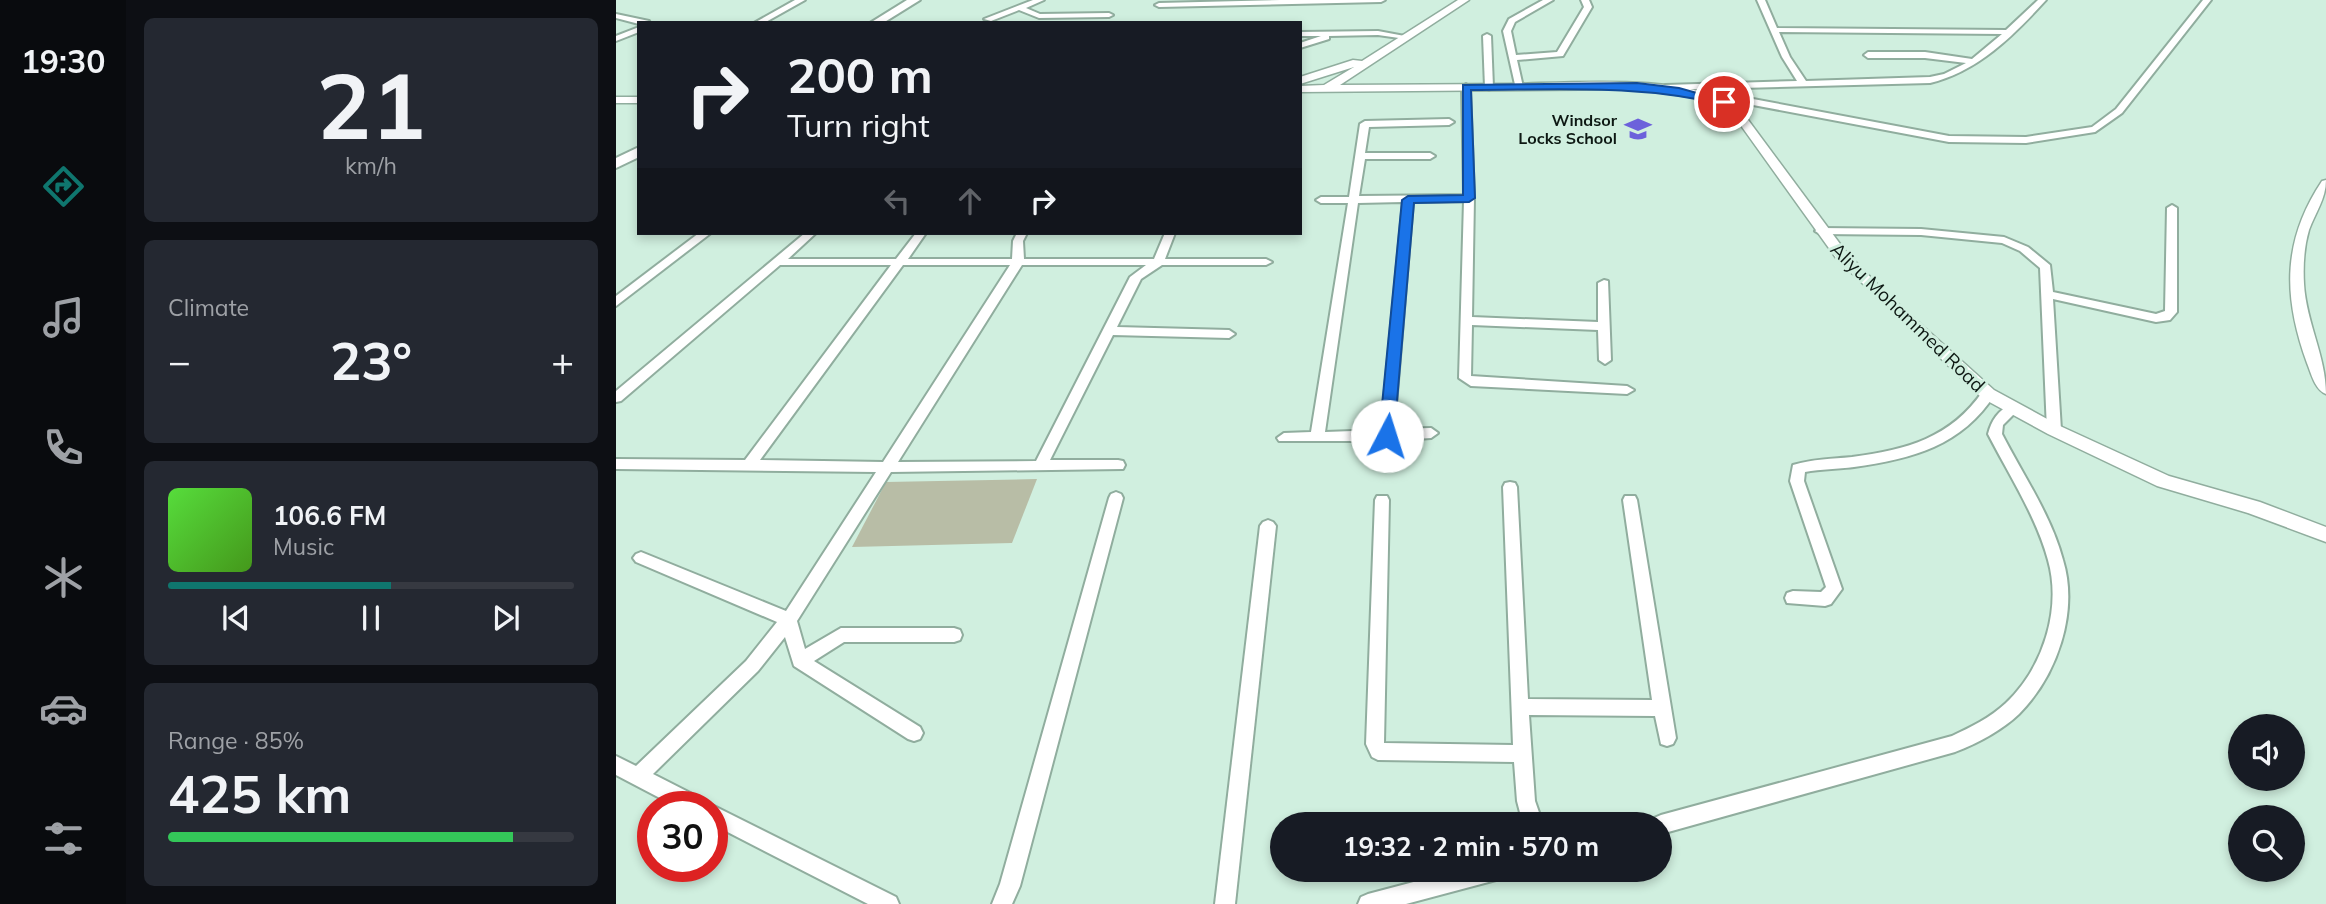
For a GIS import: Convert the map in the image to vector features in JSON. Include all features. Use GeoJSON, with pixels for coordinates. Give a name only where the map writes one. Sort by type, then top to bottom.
{"type":"FeatureCollection","features":[{"type":"Feature","properties":{"kind":"main road"},"geometry":{"type":"LineString","coordinates":[[862,21],[898,0]]}},
{"type":"Feature","properties":{"kind":"main road"},"geometry":{"type":"LineString","coordinates":[[878,21],[915,0]]}},
{"type":"Feature","properties":{"kind":"main road"},"geometry":{"type":"LineString","coordinates":[[616,164],[637,152]]}},
{"type":"Feature","properties":{"kind":"main road"},"geometry":{"type":"LineString","coordinates":[[616,177],[637,165]]}},
{"type":"Feature","properties":{"kind":"street"},"geometry":{"type":"LineString","coordinates":[[762,21],[801,0]]}},
{"type":"Feature","properties":{"kind":"street"},"geometry":{"type":"LineString","coordinates":[[988,19],[1040,0]]}},
{"type":"Feature","properties":{"kind":"street"},"geometry":{"type":"LineString","coordinates":[[1159,5],[1381,0]]}},
{"type":"Feature","properties":{"kind":"street"},"geometry":{"type":"LineString","coordinates":[[1328,89],[1464,0]]}},
{"type":"Feature","properties":{"kind":"street"},"geometry":{"type":"LineString","coordinates":[[1520,87],[1507,31],[1512,21],[1549,0]]}},
{"type":"Feature","properties":{"kind":"street"},"geometry":{"type":"LineString","coordinates":[[1513,58],[1560,54],[1588,7],[1585,0]]}},
{"type":"Feature","properties":{"kind":"street"},"geometry":{"type":"LineString","coordinates":[[1761,0],[1804,85]]}},
{"type":"Feature","properties":{"kind":"street"},"geometry":{"type":"LineString","coordinates":[[1302,89],[1660,88],[1930,80],[1954,76],[1976,62],[2042,0]]}},
{"type":"Feature","properties":{"kind":"street"},"geometry":{"type":"LineString","coordinates":[[1660,88],[1724,102],[1754,102],[1949,139],[2026,140],[2095,129],[2119,111],[2207,0]]}},
{"type":"Feature","properties":{"kind":"street"},"geometry":{"type":"LineString","coordinates":[[1020,8],[1039,16],[1109,15]]}},
{"type":"Feature","properties":{"kind":"street"},"geometry":{"type":"LineString","coordinates":[[616,16],[637,21]]}},
{"type":"Feature","properties":{"kind":"street"},"geometry":{"type":"LineString","coordinates":[[616,39],[637,30]]}},
{"type":"Feature","properties":{"kind":"street"},"geometry":{"type":"LineString","coordinates":[[1774,30],[2005,33]]}},
{"type":"Feature","properties":{"kind":"street"},"geometry":{"type":"LineString","coordinates":[[1302,34],[1378,33],[1406,37]]}},
{"type":"Feature","properties":{"kind":"street"},"geometry":{"type":"LineString","coordinates":[[1302,45],[1333,34]]}},
{"type":"Feature","properties":{"kind":"street"},"geometry":{"type":"LineString","coordinates":[[1487,36],[1489,87]]}},
{"type":"Feature","properties":{"kind":"street"},"geometry":{"type":"LineString","coordinates":[[1302,80],[1380,54]]}},
{"type":"Feature","properties":{"kind":"street"},"geometry":{"type":"LineString","coordinates":[[1868,55],[1925,55],[1976,62]]}},
{"type":"Feature","properties":{"kind":"street"},"geometry":{"type":"LineString","coordinates":[[1366,64],[1367,73],[1400,87]]}},
{"type":"Feature","properties":{"kind":"street"},"geometry":{"type":"LineString","coordinates":[[1724,102],[1736,86]]}},
{"type":"Feature","properties":{"kind":"street"},"geometry":{"type":"LineString","coordinates":[[1466,87],[1469,198],[1466,381],[1628,390]]}},
{"type":"Feature","properties":{"kind":"street"},"geometry":{"type":"LineString","coordinates":[[616,100],[637,100]]}},
{"type":"Feature","properties":{"kind":"street","name":"Aliyu Mohammed Road"},"geometry":{"type":"LineString","coordinates":[[1724,102],[1745,119],[1820,230],[1879,294],[1988,394],[2054,430],[2163,481],[2308,527]]}},
{"type":"Feature","properties":{"kind":"street"},"geometry":{"type":"LineString","coordinates":[[1317,438],[1365,124],[1369,121],[1449,122]]}},
{"type":"Feature","properties":{"kind":"street"},"geometry":{"type":"LineString","coordinates":[[1361,156],[1430,156]]}},
{"type":"Feature","properties":{"kind":"street"},"geometry":{"type":"LineString","coordinates":[[2326,184],[2307,215],[2296,259],[2301,322],[2326,388]]}},
{"type":"Feature","properties":{"kind":"street"},"geometry":{"type":"LineString","coordinates":[[1321,201],[1469,198]]}},
{"type":"Feature","properties":{"kind":"street"},"geometry":{"type":"LineString","coordinates":[[1387,436],[1408,200]]}},
{"type":"Feature","properties":{"kind":"street"},"geometry":{"type":"LineString","coordinates":[[2046,294],[2156,318],[2166,317],[2171,312],[2172,208]]}},
{"type":"Feature","properties":{"kind":"street"},"geometry":{"type":"LineString","coordinates":[[1820,230],[1921,232],[2004,240],[2024,249],[2046,267],[2054,430]]}},
{"type":"Feature","properties":{"kind":"street"},"geometry":{"type":"LineString","coordinates":[[616,302],[703,235]]}},
{"type":"Feature","properties":{"kind":"street"},"geometry":{"type":"LineString","coordinates":[[616,398],[809,235]]}},
{"type":"Feature","properties":{"kind":"street"},"geometry":{"type":"LineString","coordinates":[[748,466],[920,235]]}},
{"type":"Feature","properties":{"kind":"street"},"geometry":{"type":"LineString","coordinates":[[638,776],[752,666],[789,620],[884,467],[1018,262],[1017,241],[1021,235]]}},
{"type":"Feature","properties":{"kind":"street"},"geometry":{"type":"LineString","coordinates":[[1040,466],[1136,277],[1158,263],[1169,235]]}},
{"type":"Feature","properties":{"kind":"street"},"geometry":{"type":"LineString","coordinates":[[779,262],[1266,262]]}},
{"type":"Feature","properties":{"kind":"street"},"geometry":{"type":"LineString","coordinates":[[1604,283],[1605,360]]}},
{"type":"Feature","properties":{"kind":"street"},"geometry":{"type":"LineString","coordinates":[[1467,321],[1604,326]]}},
{"type":"Feature","properties":{"kind":"street"},"geometry":{"type":"LineString","coordinates":[[1108,331],[1229,334]]}},
{"type":"Feature","properties":{"kind":"street"},"geometry":{"type":"LineString","coordinates":[[1793,598],[1825,599],[1834,589],[1797,481],[1798,469],[1811,464],[1889,455],[1927,446],[1969,419],[1980,409],[1988,394]]}},
{"type":"Feature","properties":{"kind":"street"},"geometry":{"type":"LineString","coordinates":[[1672,822],[1955,744],[1998,721],[2034,684],[2054,645],[2060,612],[2059,573],[2039,521],[1995,434],[1997,423],[2012,409]]}},
{"type":"Feature","properties":{"kind":"street"},"geometry":{"type":"LineString","coordinates":[[1284,438],[1431,433]]}},
{"type":"Feature","properties":{"kind":"street"},"geometry":{"type":"LineString","coordinates":[[616,464],[884,467],[1118,465]]}},
{"type":"Feature","properties":{"kind":"street"},"geometry":{"type":"LineString","coordinates":[[1510,487],[1522,754],[1529,812]]}},
{"type":"Feature","properties":{"kind":"street"},"geometry":{"type":"LineString","coordinates":[[1002,904],[1010,886],[1116,498]]}},
{"type":"Feature","properties":{"kind":"street"},"geometry":{"type":"LineString","coordinates":[[1382,500],[1375,744],[1378,751],[1522,754]]}},
{"type":"Feature","properties":{"kind":"street"},"geometry":{"type":"LineString","coordinates":[[1630,500],[1667,738]]}},
{"type":"Feature","properties":{"kind":"street"},"geometry":{"type":"LineString","coordinates":[[1225,904],[1268,526]]}},
{"type":"Feature","properties":{"kind":"street"},"geometry":{"type":"LineString","coordinates":[[2308,527],[2326,535]]}},
{"type":"Feature","properties":{"kind":"street"},"geometry":{"type":"LineString","coordinates":[[2308,527],[2326,540]]}},
{"type":"Feature","properties":{"kind":"street"},"geometry":{"type":"LineString","coordinates":[[641,558],[789,620]]}},
{"type":"Feature","properties":{"kind":"street"},"geometry":{"type":"LineString","coordinates":[[789,620],[800,661],[914,733]]}},
{"type":"Feature","properties":{"kind":"street"},"geometry":{"type":"LineString","coordinates":[[800,661],[841,635],[954,635]]}},
{"type":"Feature","properties":{"kind":"street"},"geometry":{"type":"LineString","coordinates":[[1520,707],[1663,708]]}},
{"type":"Feature","properties":{"kind":"street"},"geometry":{"type":"LineString","coordinates":[[616,765],[667,791]]}},
{"type":"Feature","properties":{"kind":"street"},"geometry":{"type":"LineString","coordinates":[[728,822],[889,904]]}},
{"type":"Feature","properties":{"kind":"street"},"geometry":{"type":"LineString","coordinates":[[1368,904],[1451,882]]}},
{"type":"Feature","properties":{"kind":"green space"},"geometry":{"type":"Polygon","coordinates":[[[1037,479],[1012,543],[852,547],[886,482],[1037,479]]]}},
{"type":"Feature","properties":{"kind":"place","name":"Windsor Locks School"},"geometry":{"type":"Point","coordinates":[1638,129]}},
{"type":"Feature","properties":{"kind":"route"},"geometry":{"type":"LineString","coordinates":[[1387,436],[1408,200],[1469,198],[1466,87],[1637,86],[1679,91],[1724,102]]}}]}
